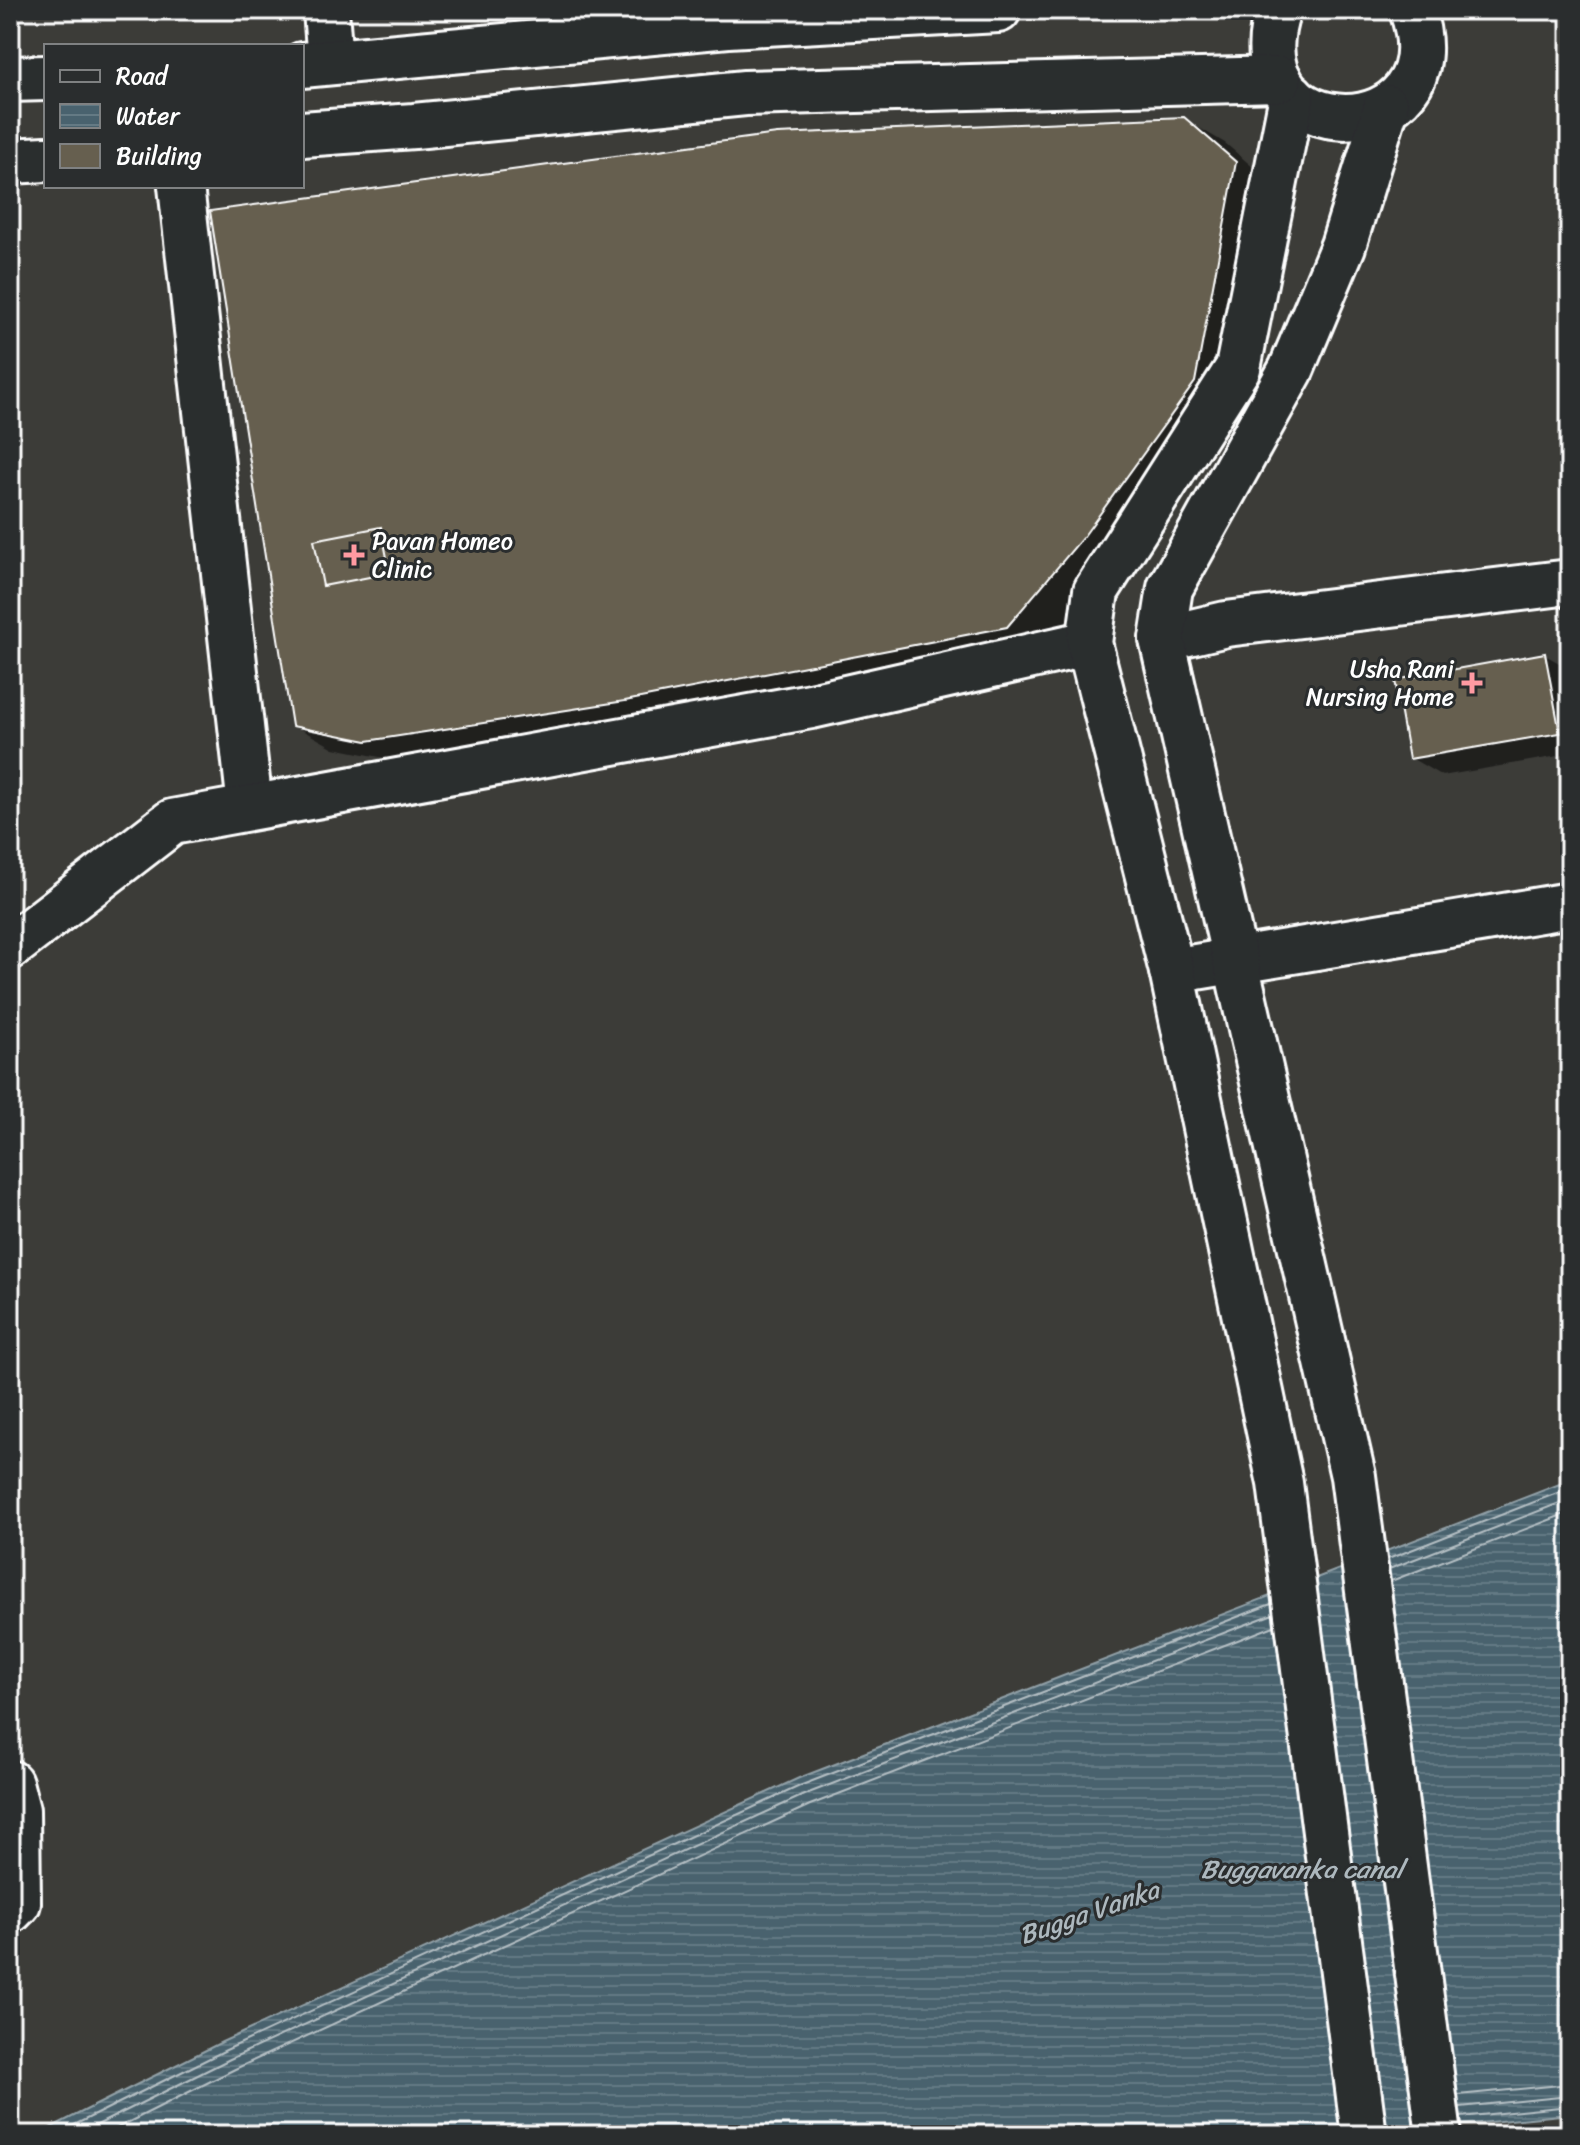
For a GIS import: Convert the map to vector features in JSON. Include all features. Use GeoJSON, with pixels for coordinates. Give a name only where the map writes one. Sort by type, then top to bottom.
{"type":"FeatureCollection","features":[{"type":"Feature","properties":{"kind":"main road"},"geometry":{"type":"LineString","coordinates":[[326,10],[316,64],[319,132],[745,93],[1286,88]]}},
{"type":"Feature","properties":{"kind":"main road"},"geometry":{"type":"LineString","coordinates":[[316,64],[728,25],[998,10]]}},
{"type":"Feature","properties":{"kind":"main road"},"geometry":{"type":"LineString","coordinates":[[1278,10],[1271,31],[1271,55],[1286,88],[1312,111],[1337,118],[1362,117],[1386,107],[1403,92],[1414,74],[1420,52],[1419,30],[1412,10]]}},
{"type":"Feature","properties":{"kind":"main road"},"geometry":{"type":"LineString","coordinates":[[10,79],[44,78]]}},
{"type":"Feature","properties":{"kind":"main road"},"geometry":{"type":"LineString","coordinates":[[1286,88],[1238,368],[1096,591],[1089,643],[1172,971],[1280,1483],[1364,2135]]}},
{"type":"Feature","properties":{"kind":"main road"},"geometry":{"type":"LineString","coordinates":[[1386,107],[1343,246],[1303,343],[1170,588],[1162,639],[1353,1476],[1439,2135]]}},
{"type":"Feature","properties":{"kind":"main road"},"geometry":{"type":"LineString","coordinates":[[10,161],[44,159]]}},
{"type":"Feature","properties":{"kind":"main road"},"geometry":{"type":"LineString","coordinates":[[181,188],[250,807]]}},
{"type":"Feature","properties":{"kind":"main road"},"geometry":{"type":"LineString","coordinates":[[1162,639],[1226,624],[1570,582]]}},
{"type":"Feature","properties":{"kind":"main road"},"geometry":{"type":"LineString","coordinates":[[10,947],[172,822],[811,706],[1089,643]]}},
{"type":"Feature","properties":{"kind":"main road"},"geometry":{"type":"LineString","coordinates":[[1172,971],[1570,905]]}},
{"type":"Feature","properties":{"kind":"main road"},"geometry":{"type":"LineString","coordinates":[[10,1783],[17,1810],[18,1903],[10,1911]]}},
{"type":"Feature","properties":{"kind":"water","name":"Buggavanka canal"},"geometry":{"type":"Polygon","coordinates":[[[1570,1480],[1570,2114],[1360,2135],[36,2135],[222,2042],[799,1778],[1570,1480]]]}},
{"type":"Feature","properties":{"kind":"building"},"geometry":{"type":"Polygon","coordinates":[[[1184,117],[1236,162],[1195,382],[1084,536],[1007,627],[625,701],[367,741],[292,726],[210,211],[777,134],[1184,117]]]}},
{"type":"Feature","properties":{"kind":"building"},"geometry":{"type":"Polygon","coordinates":[[[381,527],[390,573],[323,586],[314,540],[381,527]]]}},
{"type":"Feature","properties":{"kind":"building"},"geometry":{"type":"Polygon","coordinates":[[[1545,653],[1560,733],[1409,759],[1395,680],[1545,653]]]}},
{"type":"Feature","properties":{"kind":"place","name":"Pavan Homeo Clinic"},"geometry":{"type":"Point","coordinates":[354,555]}},
{"type":"Feature","properties":{"kind":"place","name":"Usha Rani Nursing Home"},"geometry":{"type":"Point","coordinates":[1472,683]}},
{"type":"Feature","properties":{"kind":"water label","name":"Bugga Vanka"},"geometry":{"type":"Point","coordinates":[1089,1912]}}]}
